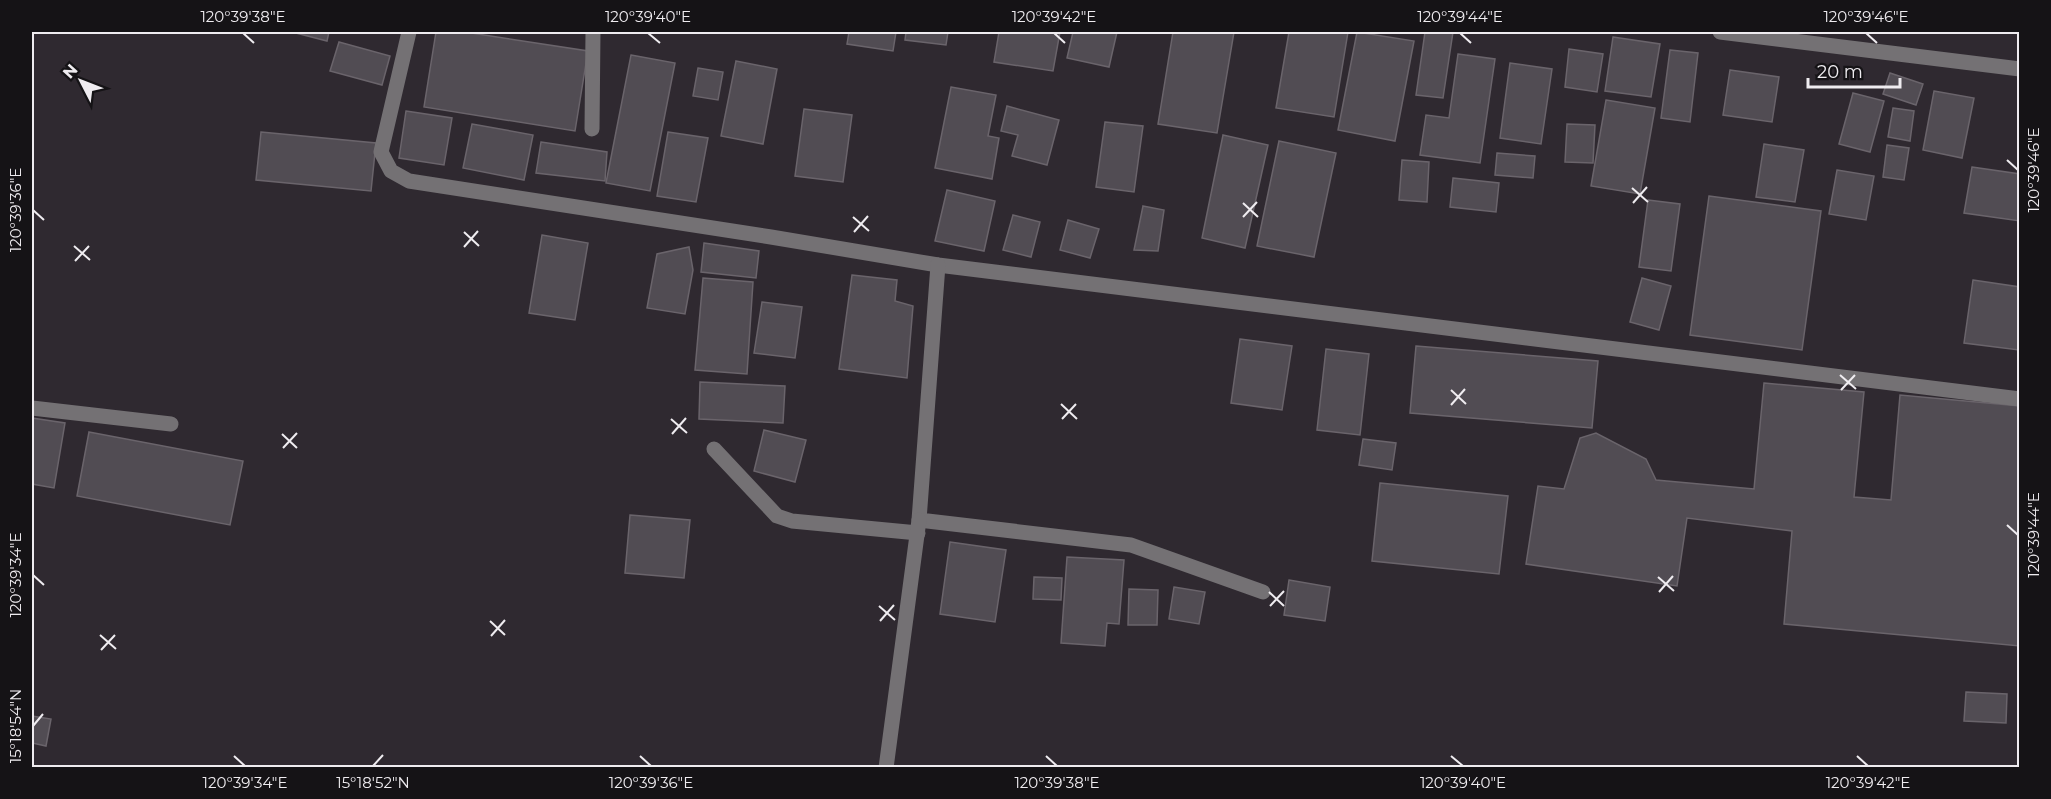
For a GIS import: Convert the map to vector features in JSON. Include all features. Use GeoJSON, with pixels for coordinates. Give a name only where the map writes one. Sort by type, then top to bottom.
{"type":"FeatureCollection","features":[{"type":"Feature","properties":{"kind":"street"},"geometry":{"type":"LineString","coordinates":[[409,32],[381,152],[391,171],[409,181],[938,265],[2019,399]]}},
{"type":"Feature","properties":{"kind":"street"},"geometry":{"type":"LineString","coordinates":[[592,129],[593,32]]}},
{"type":"Feature","properties":{"kind":"street"},"geometry":{"type":"LineString","coordinates":[[1720,32],[1828,39],[2019,69]]}},
{"type":"Feature","properties":{"kind":"street"},"geometry":{"type":"LineString","coordinates":[[886,768],[918,526],[938,265]]}},
{"type":"Feature","properties":{"kind":"street"},"geometry":{"type":"LineString","coordinates":[[32,408],[171,424]]}},
{"type":"Feature","properties":{"kind":"street"},"geometry":{"type":"LineString","coordinates":[[714,449],[777,516],[792,521],[918,526],[1131,545],[1263,592]]}},
{"type":"Feature","properties":{"kind":"building"},"geometry":{"type":"Polygon","coordinates":[[[292,32],[329,32],[327,41],[292,32]]]}},
{"type":"Feature","properties":{"kind":"building"},"geometry":{"type":"Polygon","coordinates":[[[436,32],[465,32],[588,51],[575,131],[424,107],[436,32]]]}},
{"type":"Feature","properties":{"kind":"building"},"geometry":{"type":"Polygon","coordinates":[[[849,32],[896,32],[893,51],[847,44],[849,32]]]}},
{"type":"Feature","properties":{"kind":"building"},"geometry":{"type":"Polygon","coordinates":[[[906,32],[948,32],[946,45],[905,40],[906,32]]]}},
{"type":"Feature","properties":{"kind":"building"},"geometry":{"type":"Polygon","coordinates":[[[999,32],[1060,32],[1053,71],[994,62],[999,32]]]}},
{"type":"Feature","properties":{"kind":"building"},"geometry":{"type":"Polygon","coordinates":[[[1073,32],[1117,32],[1109,67],[1067,58],[1073,32]]]}},
{"type":"Feature","properties":{"kind":"building"},"geometry":{"type":"Polygon","coordinates":[[[1173,32],[1234,32],[1217,133],[1158,124],[1173,32]]]}},
{"type":"Feature","properties":{"kind":"building"},"geometry":{"type":"Polygon","coordinates":[[[1289,32],[1348,32],[1334,117],[1276,108],[1289,32]]]}},
{"type":"Feature","properties":{"kind":"building"},"geometry":{"type":"Polygon","coordinates":[[[1357,32],[1414,41],[1395,141],[1338,130],[1357,32]]]}},
{"type":"Feature","properties":{"kind":"building"},"geometry":{"type":"Polygon","coordinates":[[[1425,32],[1453,32],[1443,98],[1416,95],[1425,32]]]}},
{"type":"Feature","properties":{"kind":"building"},"geometry":{"type":"Polygon","coordinates":[[[1613,37],[1660,44],[1651,97],[1605,91],[1613,37]]]}},
{"type":"Feature","properties":{"kind":"building"},"geometry":{"type":"Polygon","coordinates":[[[339,42],[390,56],[382,85],[330,71],[339,42]]]}},
{"type":"Feature","properties":{"kind":"building"},"geometry":{"type":"Polygon","coordinates":[[[1569,49],[1603,54],[1597,92],[1565,87],[1569,49]]]}},
{"type":"Feature","properties":{"kind":"building"},"geometry":{"type":"Polygon","coordinates":[[[1670,50],[1698,53],[1690,122],[1661,118],[1670,50]]]}},
{"type":"Feature","properties":{"kind":"building"},"geometry":{"type":"Polygon","coordinates":[[[1458,54],[1495,59],[1480,163],[1420,155],[1426,115],[1449,118],[1458,54]]]}},
{"type":"Feature","properties":{"kind":"building"},"geometry":{"type":"Polygon","coordinates":[[[631,55],[675,63],[650,191],[606,183],[631,55]]]}},
{"type":"Feature","properties":{"kind":"building"},"geometry":{"type":"Polygon","coordinates":[[[736,61],[777,69],[763,144],[721,136],[736,61]]]}},
{"type":"Feature","properties":{"kind":"building"},"geometry":{"type":"Polygon","coordinates":[[[1510,63],[1552,69],[1541,144],[1500,138],[1510,63]]]}},
{"type":"Feature","properties":{"kind":"building"},"geometry":{"type":"Polygon","coordinates":[[[698,68],[723,72],[718,100],[693,96],[698,68]]]}},
{"type":"Feature","properties":{"kind":"building"},"geometry":{"type":"Polygon","coordinates":[[[1730,70],[1779,77],[1772,122],[1723,115],[1730,70]]]}},
{"type":"Feature","properties":{"kind":"building"},"geometry":{"type":"Polygon","coordinates":[[[1890,73],[1923,84],[1916,105],[1883,94],[1890,73]]]}},
{"type":"Feature","properties":{"kind":"building"},"geometry":{"type":"Polygon","coordinates":[[[951,87],[996,95],[988,136],[999,138],[992,179],[935,168],[951,87]]]}},
{"type":"Feature","properties":{"kind":"building"},"geometry":{"type":"Polygon","coordinates":[[[1934,91],[1974,98],[1962,158],[1923,150],[1934,91]]]}},
{"type":"Feature","properties":{"kind":"building"},"geometry":{"type":"Polygon","coordinates":[[[1853,93],[1884,101],[1870,152],[1839,144],[1853,93]]]}},
{"type":"Feature","properties":{"kind":"building"},"geometry":{"type":"Polygon","coordinates":[[[1606,100],[1655,108],[1640,194],[1591,186],[1606,100]]]}},
{"type":"Feature","properties":{"kind":"building"},"geometry":{"type":"Polygon","coordinates":[[[1007,106],[1059,120],[1047,165],[1012,156],[1018,135],[1001,131],[1007,106]]]}},
{"type":"Feature","properties":{"kind":"building"},"geometry":{"type":"Polygon","coordinates":[[[1893,108],[1914,111],[1910,141],[1888,137],[1893,108]]]}},
{"type":"Feature","properties":{"kind":"building"},"geometry":{"type":"Polygon","coordinates":[[[804,109],[852,115],[843,182],[795,176],[804,109]]]}},
{"type":"Feature","properties":{"kind":"building"},"geometry":{"type":"Polygon","coordinates":[[[406,111],[452,118],[444,165],[399,158],[406,111]]]}},
{"type":"Feature","properties":{"kind":"building"},"geometry":{"type":"Polygon","coordinates":[[[1105,122],[1143,126],[1134,192],[1096,187],[1105,122]]]}},
{"type":"Feature","properties":{"kind":"building"},"geometry":{"type":"Polygon","coordinates":[[[472,124],[533,135],[524,180],[463,168],[472,124]]]}},
{"type":"Feature","properties":{"kind":"building"},"geometry":{"type":"Polygon","coordinates":[[[1567,124],[1595,125],[1593,163],[1565,162],[1567,124]]]}},
{"type":"Feature","properties":{"kind":"building"},"geometry":{"type":"Polygon","coordinates":[[[261,132],[376,143],[371,191],[256,180],[261,132]]]}},
{"type":"Feature","properties":{"kind":"building"},"geometry":{"type":"Polygon","coordinates":[[[668,132],[708,138],[696,202],[657,196],[668,132]]]}},
{"type":"Feature","properties":{"kind":"building"},"geometry":{"type":"Polygon","coordinates":[[[1223,135],[1268,145],[1245,248],[1202,238],[1223,135]]]}},
{"type":"Feature","properties":{"kind":"building"},"geometry":{"type":"Polygon","coordinates":[[[1279,141],[1336,153],[1314,257],[1257,246],[1279,141]]]}},
{"type":"Feature","properties":{"kind":"building"},"geometry":{"type":"Polygon","coordinates":[[[541,142],[607,152],[605,181],[536,173],[541,142]]]}},
{"type":"Feature","properties":{"kind":"building"},"geometry":{"type":"Polygon","coordinates":[[[1764,144],[1804,150],[1795,202],[1756,197],[1764,144]]]}},
{"type":"Feature","properties":{"kind":"building"},"geometry":{"type":"Polygon","coordinates":[[[1887,145],[1909,148],[1904,180],[1883,177],[1887,145]]]}},
{"type":"Feature","properties":{"kind":"building"},"geometry":{"type":"Polygon","coordinates":[[[1497,153],[1535,156],[1533,178],[1495,175],[1497,153]]]}},
{"type":"Feature","properties":{"kind":"building"},"geometry":{"type":"Polygon","coordinates":[[[1402,160],[1429,162],[1427,202],[1399,200],[1402,160]]]}},
{"type":"Feature","properties":{"kind":"building"},"geometry":{"type":"Polygon","coordinates":[[[1972,167],[2020,174],[2020,221],[1964,213],[1972,167]]]}},
{"type":"Feature","properties":{"kind":"building"},"geometry":{"type":"Polygon","coordinates":[[[1837,170],[1874,176],[1866,220],[1829,214],[1837,170]]]}},
{"type":"Feature","properties":{"kind":"building"},"geometry":{"type":"Polygon","coordinates":[[[1453,178],[1499,183],[1496,212],[1450,207],[1453,178]]]}},
{"type":"Feature","properties":{"kind":"building"},"geometry":{"type":"Polygon","coordinates":[[[947,190],[995,201],[984,251],[935,241],[947,190]]]}},
{"type":"Feature","properties":{"kind":"building"},"geometry":{"type":"Polygon","coordinates":[[[1709,196],[1821,211],[1802,350],[1690,335],[1709,196]]]}},
{"type":"Feature","properties":{"kind":"building"},"geometry":{"type":"Polygon","coordinates":[[[1648,200],[1680,204],[1671,271],[1639,267],[1648,200]]]}},
{"type":"Feature","properties":{"kind":"building"},"geometry":{"type":"Polygon","coordinates":[[[1143,206],[1164,210],[1158,251],[1134,250],[1143,206]]]}},
{"type":"Feature","properties":{"kind":"building"},"geometry":{"type":"Polygon","coordinates":[[[1013,215],[1040,222],[1031,257],[1003,250],[1013,215]]]}},
{"type":"Feature","properties":{"kind":"building"},"geometry":{"type":"Polygon","coordinates":[[[1068,220],[1099,229],[1090,258],[1060,250],[1068,220]]]}},
{"type":"Feature","properties":{"kind":"building"},"geometry":{"type":"Polygon","coordinates":[[[542,235],[588,243],[575,320],[529,313],[542,235]]]}},
{"type":"Feature","properties":{"kind":"building"},"geometry":{"type":"Polygon","coordinates":[[[704,243],[759,251],[756,278],[701,272],[704,243]]]}},
{"type":"Feature","properties":{"kind":"building"},"geometry":{"type":"Polygon","coordinates":[[[689,247],[693,270],[685,314],[647,308],[657,254],[689,247]]]}},
{"type":"Feature","properties":{"kind":"building"},"geometry":{"type":"Polygon","coordinates":[[[852,275],[897,280],[895,301],[913,306],[907,378],[839,369],[852,275]]]}},
{"type":"Feature","properties":{"kind":"building"},"geometry":{"type":"Polygon","coordinates":[[[703,278],[753,282],[747,374],[695,370],[703,278]]]}},
{"type":"Feature","properties":{"kind":"building"},"geometry":{"type":"Polygon","coordinates":[[[1642,278],[1671,286],[1659,330],[1630,322],[1642,278]]]}},
{"type":"Feature","properties":{"kind":"building"},"geometry":{"type":"Polygon","coordinates":[[[1973,280],[2020,287],[2019,350],[1964,343],[1973,280]]]}},
{"type":"Feature","properties":{"kind":"building"},"geometry":{"type":"Polygon","coordinates":[[[762,302],[802,307],[795,358],[754,353],[762,302]]]}},
{"type":"Feature","properties":{"kind":"building"},"geometry":{"type":"Polygon","coordinates":[[[1240,339],[1292,346],[1282,410],[1231,403],[1240,339]]]}},
{"type":"Feature","properties":{"kind":"building"},"geometry":{"type":"Polygon","coordinates":[[[1416,346],[1598,361],[1592,428],[1410,413],[1416,346]]]}},
{"type":"Feature","properties":{"kind":"building"},"geometry":{"type":"Polygon","coordinates":[[[1326,349],[1369,354],[1360,435],[1317,430],[1326,349]]]}},
{"type":"Feature","properties":{"kind":"building"},"geometry":{"type":"Polygon","coordinates":[[[700,382],[785,386],[783,423],[699,419],[700,382]]]}},
{"type":"Feature","properties":{"kind":"building"},"geometry":{"type":"Polygon","coordinates":[[[1764,383],[1864,392],[1854,497],[1891,500],[1900,395],[2020,406],[2020,646],[1784,624],[1792,531],[1687,518],[1677,586],[1526,564],[1538,486],[1564,489],[1580,438],[1596,433],[1646,459],[1656,480],[1754,489],[1764,383]]]}},
{"type":"Feature","properties":{"kind":"building"},"geometry":{"type":"Polygon","coordinates":[[[32,418],[65,423],[54,488],[32,484],[32,418]]]}},
{"type":"Feature","properties":{"kind":"building"},"geometry":{"type":"Polygon","coordinates":[[[764,430],[806,440],[795,482],[754,471],[764,430]]]}},
{"type":"Feature","properties":{"kind":"building"},"geometry":{"type":"Polygon","coordinates":[[[89,432],[243,461],[230,525],[77,496],[89,432]]]}},
{"type":"Feature","properties":{"kind":"building"},"geometry":{"type":"Polygon","coordinates":[[[1363,439],[1396,443],[1392,470],[1359,465],[1363,439]]]}},
{"type":"Feature","properties":{"kind":"building"},"geometry":{"type":"Polygon","coordinates":[[[1380,483],[1508,496],[1499,574],[1372,561],[1380,483]]]}},
{"type":"Feature","properties":{"kind":"building"},"geometry":{"type":"Polygon","coordinates":[[[630,515],[690,520],[684,578],[625,573],[630,515]]]}},
{"type":"Feature","properties":{"kind":"building"},"geometry":{"type":"Polygon","coordinates":[[[950,542],[1006,550],[995,622],[940,614],[950,542]]]}},
{"type":"Feature","properties":{"kind":"building"},"geometry":{"type":"Polygon","coordinates":[[[1067,557],[1124,560],[1119,624],[1107,623],[1105,646],[1061,643],[1067,557]]]}},
{"type":"Feature","properties":{"kind":"building"},"geometry":{"type":"Polygon","coordinates":[[[1034,577],[1062,578],[1061,600],[1033,599],[1034,577]]]}},
{"type":"Feature","properties":{"kind":"building"},"geometry":{"type":"Polygon","coordinates":[[[1289,580],[1330,587],[1325,621],[1284,615],[1289,580]]]}},
{"type":"Feature","properties":{"kind":"building"},"geometry":{"type":"Polygon","coordinates":[[[1174,587],[1205,592],[1199,624],[1169,619],[1174,587]]]}},
{"type":"Feature","properties":{"kind":"building"},"geometry":{"type":"Polygon","coordinates":[[[1129,589],[1158,590],[1157,625],[1128,625],[1129,589]]]}},
{"type":"Feature","properties":{"kind":"building"},"geometry":{"type":"Polygon","coordinates":[[[1966,692],[2007,694],[2006,723],[1964,721],[1966,692]]]}},
{"type":"Feature","properties":{"kind":"building"},"geometry":{"type":"Polygon","coordinates":[[[32,716],[51,719],[46,746],[32,743],[32,716]]]}}]}
